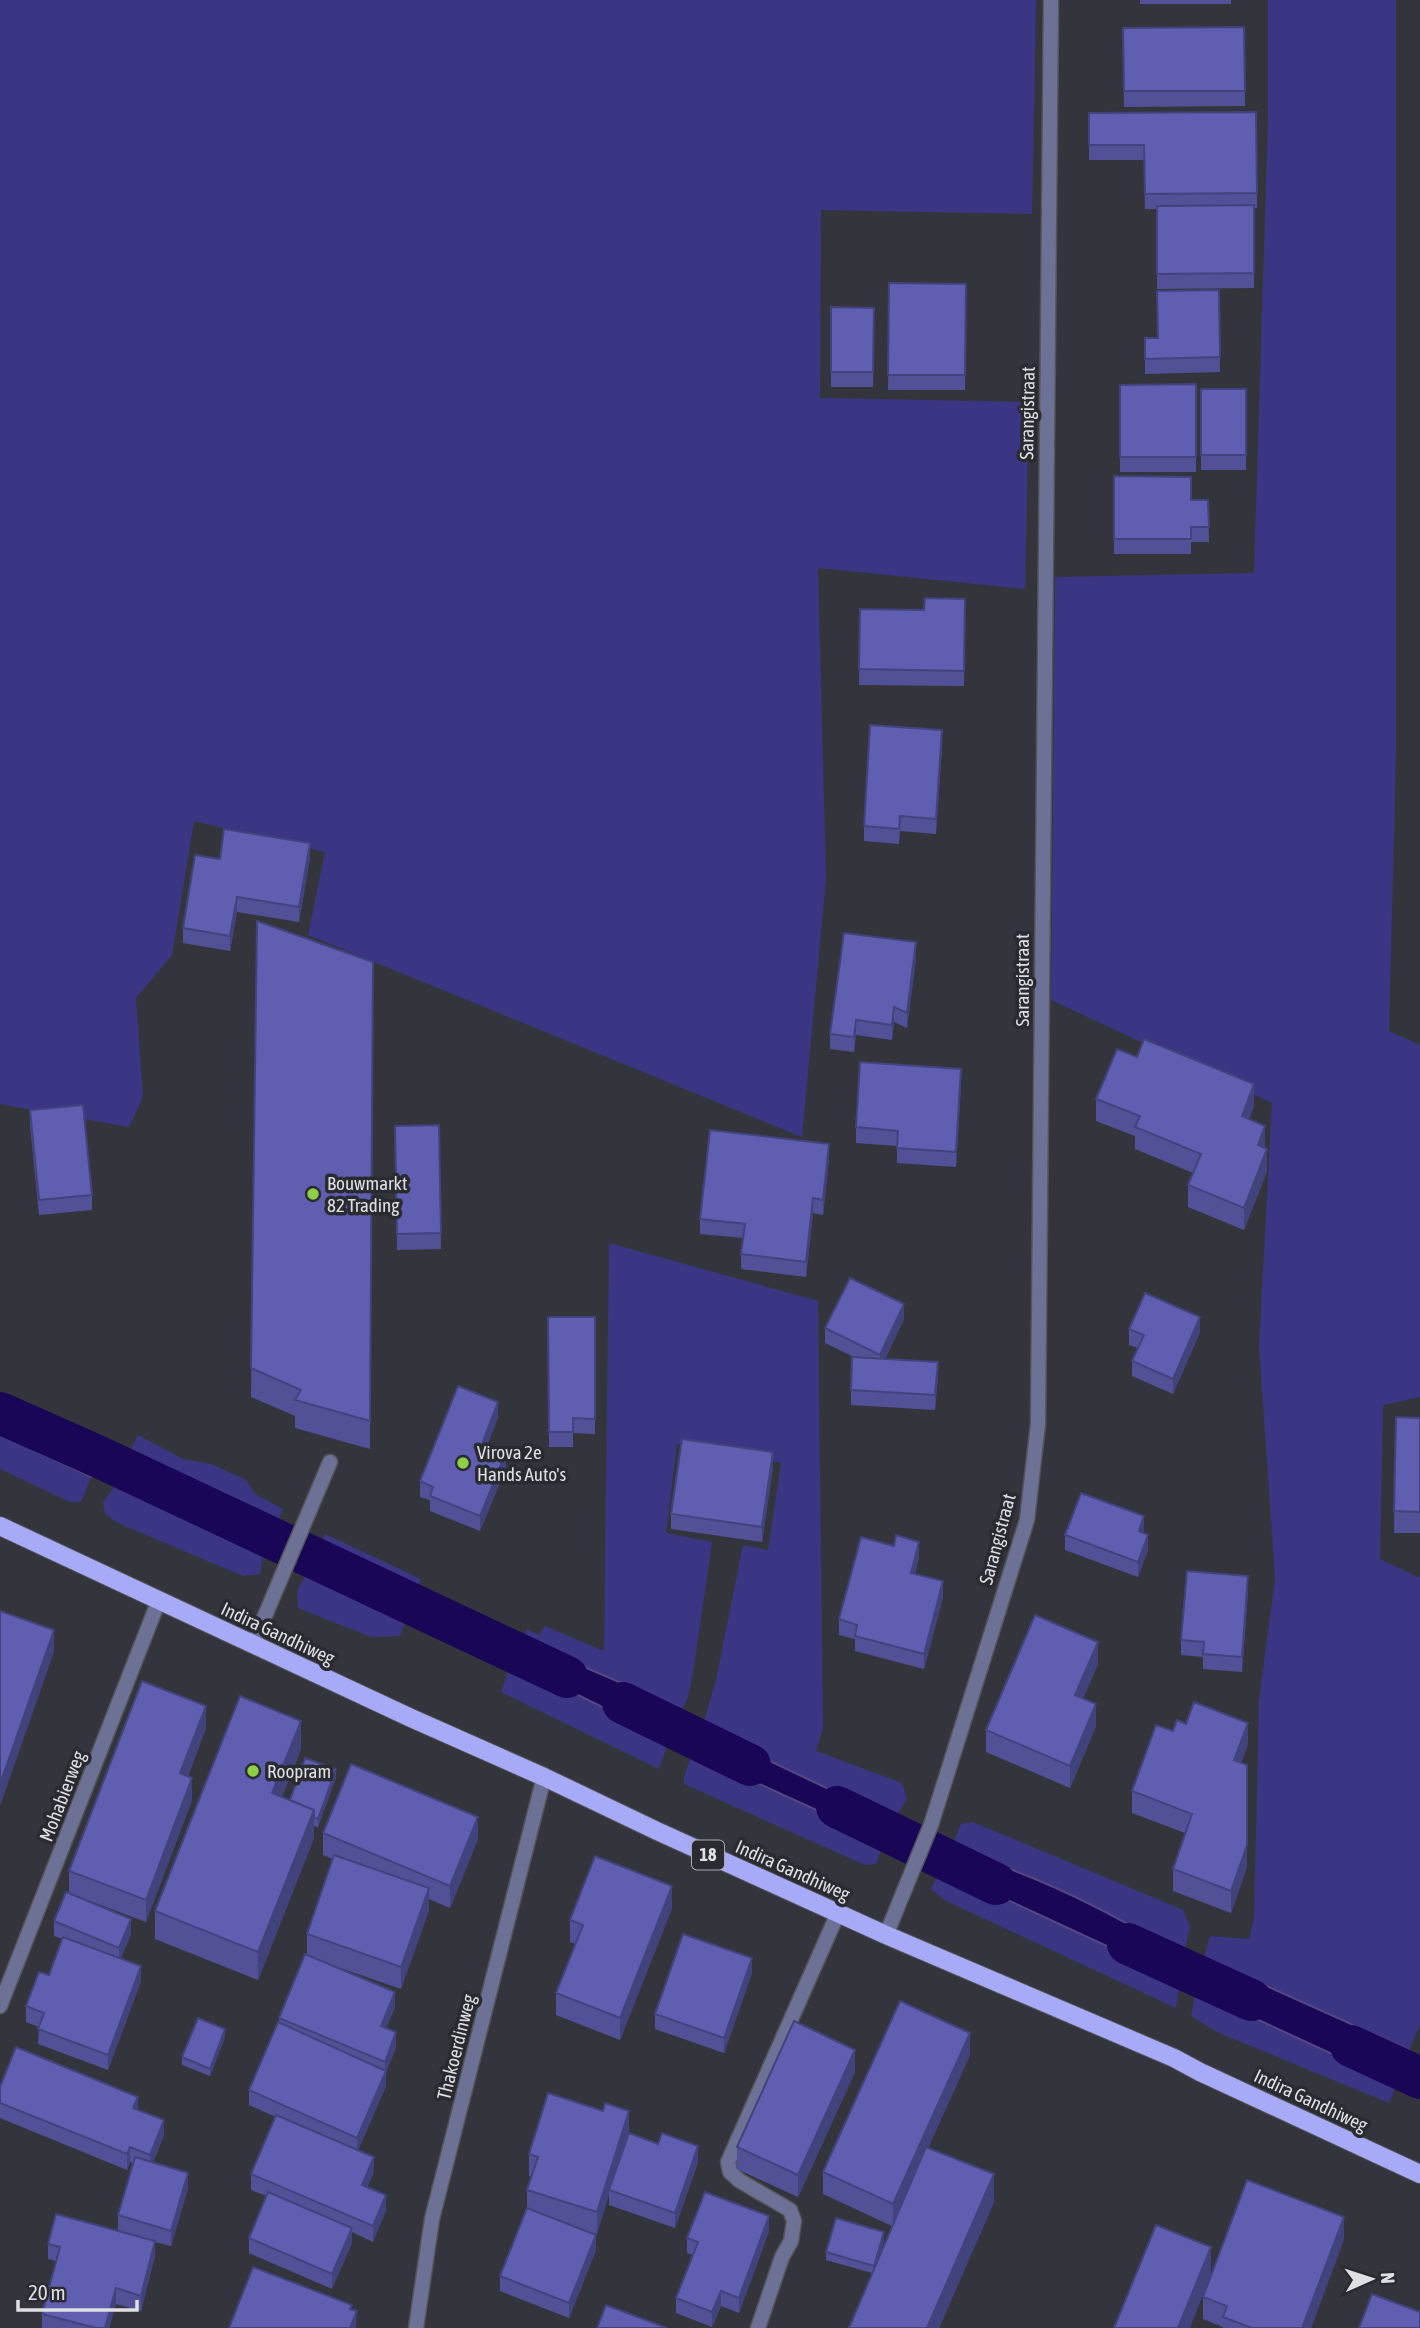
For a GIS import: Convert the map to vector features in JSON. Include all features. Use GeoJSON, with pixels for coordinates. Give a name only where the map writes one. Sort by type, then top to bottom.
{"type":"FeatureCollection","features":[{"type":"Feature","properties":{"kind":"main road","name":"Indira Gandhiweg"},"geometry":{"type":"LineString","coordinates":[[0,1526],[657,1831],[886,1935],[1174,2058],[1420,2174]]}},
{"type":"Feature","properties":{"kind":"street","name":"Sarangistraat"},"geometry":{"type":"LineString","coordinates":[[886,1935],[931,1825],[1027,1520],[1038,1424],[1051,0]]}},
{"type":"Feature","properties":{"kind":"street"},"geometry":{"type":"LineString","coordinates":[[253,1644],[330,1462]]}},
{"type":"Feature","properties":{"kind":"street","name":"Mohabierweg"},"geometry":{"type":"LineString","coordinates":[[0,2006],[159,1600]]}},
{"type":"Feature","properties":{"kind":"street","name":"Thakoerdinweg"},"geometry":{"type":"LineString","coordinates":[[416,2328],[432,2219],[544,1777]]}},
{"type":"Feature","properties":{"kind":"street"},"geometry":{"type":"LineString","coordinates":[[758,2328],[782,2257],[791,2241],[794,2221],[790,2210],[740,2181],[730,2172],[728,2162],[838,1913]]}},
{"type":"Feature","properties":{"kind":"shaded area"},"geometry":{"type":"Polygon","coordinates":[[[0,0],[1036,0],[1032,214],[821,210],[820,398],[1029,402],[1025,589],[818,568],[826,879],[802,1137],[308,935],[325,852],[194,821],[172,955],[136,998],[143,1097],[129,1127],[0,1104],[0,0]]]}},
{"type":"Feature","properties":{"kind":"shaded area"},"geometry":{"type":"Polygon","coordinates":[[[1268,0],[1396,0],[1396,753],[1389,1031],[1420,1045],[1420,1397],[1383,1405],[1380,1559],[1420,1578],[1420,2025],[1409,2050],[1204,1958],[1210,1936],[1249,1939],[1254,1919],[1259,1701],[1275,1578],[1259,1346],[1272,1103],[1051,1000],[1055,577],[1254,573],[1268,119],[1268,0]]]}},
{"type":"Feature","properties":{"kind":"shaded area"},"geometry":{"type":"Polygon","coordinates":[[[609,1243],[818,1301],[823,1728],[816,1751],[902,1783],[907,1799],[894,1820],[702,1729],[716,1680],[743,1545],[768,1550],[781,1463],[677,1444],[666,1533],[712,1542],[693,1673],[688,1697],[680,1715],[674,1706],[540,1648],[521,1643],[527,1629],[539,1635],[545,1626],[604,1651],[609,1243]]]}},
{"type":"Feature","properties":{"kind":"shaded area"},"geometry":{"type":"Polygon","coordinates":[[[0,1399],[25,1412],[81,1427],[99,1439],[106,1447],[91,1477],[0,1434],[0,1399]]]}},
{"type":"Feature","properties":{"kind":"shaded area"},"geometry":{"type":"Polygon","coordinates":[[[0,1434],[91,1477],[81,1502],[70,1502],[0,1469],[0,1434]]]}},
{"type":"Feature","properties":{"kind":"shaded area"},"geometry":{"type":"Polygon","coordinates":[[[138,1435],[183,1459],[211,1464],[246,1480],[255,1494],[283,1509],[277,1524],[130,1451],[138,1435]]]}},
{"type":"Feature","properties":{"kind":"shaded area"},"geometry":{"type":"Polygon","coordinates":[[[130,1451],[277,1524],[263,1555],[115,1485],[130,1451]]]}},
{"type":"Feature","properties":{"kind":"shaded area"},"geometry":{"type":"Polygon","coordinates":[[[115,1485],[263,1555],[260,1574],[243,1576],[118,1523],[105,1514],[103,1503],[115,1485]]]}},
{"type":"Feature","properties":{"kind":"shaded area"},"geometry":{"type":"Polygon","coordinates":[[[325,1534],[421,1579],[400,1636],[371,1637],[298,1608],[297,1591],[306,1574],[396,1616],[410,1585],[321,1544],[325,1534]]]}},
{"type":"Feature","properties":{"kind":"shaded area"},"geometry":{"type":"Polygon","coordinates":[[[321,1544],[410,1585],[396,1616],[306,1574],[321,1544]]]}},
{"type":"Feature","properties":{"kind":"shaded area"},"geometry":{"type":"Polygon","coordinates":[[[521,1643],[540,1648],[675,1706],[680,1715],[670,1737],[653,1732],[511,1662],[521,1643]]]}},
{"type":"Feature","properties":{"kind":"shaded area"},"geometry":{"type":"Polygon","coordinates":[[[511,1662],[653,1732],[670,1737],[659,1769],[501,1692],[511,1662]]]}},
{"type":"Feature","properties":{"kind":"shaded area"},"geometry":{"type":"Polygon","coordinates":[[[702,1729],[894,1820],[884,1841],[692,1753],[702,1729]]]}},
{"type":"Feature","properties":{"kind":"shaded area"},"geometry":{"type":"Polygon","coordinates":[[[692,1753],[884,1841],[876,1864],[865,1865],[684,1784],[692,1753]]]}},
{"type":"Feature","properties":{"kind":"shaded area"},"geometry":{"type":"Polygon","coordinates":[[[973,1822],[1183,1910],[1190,1927],[1183,1956],[1070,1894],[1011,1869],[950,1850],[961,1824],[973,1822]]]}},
{"type":"Feature","properties":{"kind":"shaded area"},"geometry":{"type":"Polygon","coordinates":[[[950,1850],[1041,1881],[1128,1924],[1183,1956],[1180,1980],[941,1869],[950,1850]]]}},
{"type":"Feature","properties":{"kind":"shaded area"},"geometry":{"type":"Polygon","coordinates":[[[941,1869],[1180,1980],[1176,2008],[944,1900],[931,1889],[941,1869]]]}},
{"type":"Feature","properties":{"kind":"shaded area"},"geometry":{"type":"Polygon","coordinates":[[[1204,1958],[1409,2050],[1397,2084],[1196,1991],[1204,1958]]]}},
{"type":"Feature","properties":{"kind":"shaded area"},"geometry":{"type":"Polygon","coordinates":[[[1196,1991],[1397,2084],[1389,2103],[1219,2033],[1191,2016],[1196,1991]]]}},
{"type":"Feature","properties":{"kind":"building"},"geometry":{"type":"Polygon","coordinates":[[[1244,27],[1245,91],[1124,91],[1123,28],[1244,27]]]}},
{"type":"Feature","properties":{"kind":"building"},"geometry":{"type":"Polygon","coordinates":[[[1256,112],[1257,193],[1145,194],[1144,145],[1089,145],[1089,113],[1256,112]]]}},
{"type":"Feature","properties":{"kind":"building"},"geometry":{"type":"Polygon","coordinates":[[[1254,205],[1254,273],[1157,274],[1157,206],[1254,205]]]}},
{"type":"Feature","properties":{"kind":"building"},"geometry":{"type":"Polygon","coordinates":[[[889,283],[966,284],[965,375],[888,375],[889,283]]]}},
{"type":"Feature","properties":{"kind":"building"},"geometry":{"type":"Polygon","coordinates":[[[1219,290],[1220,357],[1145,359],[1145,338],[1158,338],[1157,291],[1219,290]]]}},
{"type":"Feature","properties":{"kind":"building"},"geometry":{"type":"Polygon","coordinates":[[[831,307],[874,308],[873,372],[831,372],[831,307]]]}},
{"type":"Feature","properties":{"kind":"building"},"geometry":{"type":"Polygon","coordinates":[[[1196,384],[1196,457],[1120,457],[1120,385],[1196,384]]]}},
{"type":"Feature","properties":{"kind":"building"},"geometry":{"type":"Polygon","coordinates":[[[1201,389],[1246,389],[1246,455],[1201,455],[1201,389]]]}},
{"type":"Feature","properties":{"kind":"building"},"geometry":{"type":"Polygon","coordinates":[[[1114,476],[1191,477],[1191,500],[1208,500],[1209,527],[1191,527],[1191,539],[1114,539],[1114,476]]]}},
{"type":"Feature","properties":{"kind":"building"},"geometry":{"type":"Polygon","coordinates":[[[925,598],[965,599],[964,671],[859,669],[860,609],[924,610],[925,598]]]}},
{"type":"Feature","properties":{"kind":"building"},"geometry":{"type":"Polygon","coordinates":[[[870,725],[942,730],[936,819],[900,816],[899,829],[864,826],[870,725]]]}},
{"type":"Feature","properties":{"kind":"building"},"geometry":{"type":"Polygon","coordinates":[[[224,829],[310,843],[299,907],[237,897],[230,936],[183,928],[195,855],[220,859],[224,829]]]}},
{"type":"Feature","properties":{"kind":"building","name":"Bouwmarkt 82 Trading"},"geometry":{"type":"Polygon","coordinates":[[[257,921],[373,962],[370,1421],[295,1400],[301,1390],[251,1368],[257,921]]]}},
{"type":"Feature","properties":{"kind":"building"},"geometry":{"type":"Polygon","coordinates":[[[844,933],[916,942],[907,1013],[894,1007],[892,1025],[856,1020],[854,1037],[830,1034],[844,933]]]}},
{"type":"Feature","properties":{"kind":"building"},"geometry":{"type":"Polygon","coordinates":[[[1144,1039],[1254,1084],[1242,1116],[1265,1126],[1258,1145],[1267,1149],[1244,1208],[1188,1185],[1201,1154],[1135,1127],[1140,1116],[1096,1099],[1117,1049],[1137,1057],[1144,1039]]]}},
{"type":"Feature","properties":{"kind":"building"},"geometry":{"type":"Polygon","coordinates":[[[860,1062],[961,1069],[956,1152],[897,1148],[898,1131],[856,1127],[860,1062]]]}},
{"type":"Feature","properties":{"kind":"building"},"geometry":{"type":"Polygon","coordinates":[[[83,1105],[92,1195],[39,1200],[30,1110],[83,1105]]]}},
{"type":"Feature","properties":{"kind":"building"},"geometry":{"type":"Polygon","coordinates":[[[439,1125],[441,1233],[397,1234],[395,1126],[439,1125]]]}},
{"type":"Feature","properties":{"kind":"building"},"geometry":{"type":"Polygon","coordinates":[[[710,1130],[829,1144],[823,1200],[813,1198],[806,1262],[741,1254],[745,1224],[700,1219],[710,1130]]]}},
{"type":"Feature","properties":{"kind":"building"},"geometry":{"type":"Polygon","coordinates":[[[850,1278],[904,1304],[880,1355],[825,1328],[850,1278]]]}},
{"type":"Feature","properties":{"kind":"building"},"geometry":{"type":"Polygon","coordinates":[[[1145,1293],[1200,1317],[1173,1379],[1132,1361],[1144,1335],[1129,1329],[1145,1293]]]}},
{"type":"Feature","properties":{"kind":"building"},"geometry":{"type":"Polygon","coordinates":[[[548,1317],[595,1317],[595,1419],[573,1418],[573,1432],[549,1432],[548,1317]]]}},
{"type":"Feature","properties":{"kind":"building"},"geometry":{"type":"Polygon","coordinates":[[[852,1357],[938,1362],[935,1395],[851,1390],[852,1357]]]}},
{"type":"Feature","properties":{"kind":"building","name":"Virova 2e Hands Auto's"},"geometry":{"type":"Polygon","coordinates":[[[458,1386],[498,1402],[482,1444],[506,1453],[480,1516],[430,1496],[433,1487],[420,1481],[458,1386]]]}},
{"type":"Feature","properties":{"kind":"building"},"geometry":{"type":"Polygon","coordinates":[[[1396,1417],[1420,1418],[1420,1512],[1394,1511],[1396,1417]]]}},
{"type":"Feature","properties":{"kind":"building"},"geometry":{"type":"Polygon","coordinates":[[[682,1439],[773,1452],[762,1527],[671,1514],[682,1439]]]}},
{"type":"Feature","properties":{"kind":"building"},"geometry":{"type":"Polygon","coordinates":[[[1081,1493],[1144,1516],[1139,1531],[1148,1535],[1138,1562],[1065,1535],[1081,1493]]]}},
{"type":"Feature","properties":{"kind":"building"},"geometry":{"type":"Polygon","coordinates":[[[896,1535],[919,1542],[911,1573],[943,1581],[924,1654],[855,1636],[857,1625],[839,1619],[861,1537],[894,1546],[896,1535]]]}},
{"type":"Feature","properties":{"kind":"building"},"geometry":{"type":"Polygon","coordinates":[[[1187,1571],[1248,1576],[1242,1657],[1203,1654],[1204,1642],[1181,1640],[1187,1571]]]}},
{"type":"Feature","properties":{"kind":"building"},"geometry":{"type":"Polygon","coordinates":[[[0,1611],[54,1630],[0,1784],[0,1611]]]}},
{"type":"Feature","properties":{"kind":"building"},"geometry":{"type":"Polygon","coordinates":[[[1035,1615],[1098,1642],[1075,1695],[1096,1704],[1070,1766],[986,1730],[1035,1615]]]}},
{"type":"Feature","properties":{"kind":"building"},"geometry":{"type":"Polygon","coordinates":[[[142,1681],[206,1706],[180,1773],[192,1778],[146,1900],[69,1871],[142,1681]]]}},
{"type":"Feature","properties":{"kind":"building"},"geometry":{"type":"Polygon","coordinates":[[[240,1696],[301,1721],[272,1793],[314,1810],[258,1952],[155,1911],[240,1696]]]}},
{"type":"Feature","properties":{"kind":"building"},"geometry":{"type":"Polygon","coordinates":[[[1194,1702],[1248,1723],[1234,1760],[1247,1765],[1247,1845],[1231,1891],[1173,1869],[1192,1814],[1132,1791],[1156,1725],[1173,1731],[1177,1720],[1186,1724],[1194,1702]]]}},
{"type":"Feature","properties":{"kind":"building"},"geometry":{"type":"Polygon","coordinates":[[[305,1758],[336,1769],[318,1819],[314,1818],[314,1810],[290,1800],[305,1758]]]}},
{"type":"Feature","properties":{"kind":"building"},"geometry":{"type":"Polygon","coordinates":[[[351,1764],[478,1817],[450,1886],[323,1833],[351,1764]]]}},
{"type":"Feature","properties":{"kind":"building"},"geometry":{"type":"Polygon","coordinates":[[[334,1855],[429,1888],[401,1967],[307,1934],[334,1855]]]}},
{"type":"Feature","properties":{"kind":"building"},"geometry":{"type":"Polygon","coordinates":[[[595,1856],[672,1886],[620,2018],[556,1993],[583,1925],[570,1920],[595,1856]]]}},
{"type":"Feature","properties":{"kind":"building"},"geometry":{"type":"Polygon","coordinates":[[[66,1892],[131,1919],[119,1948],[54,1921],[66,1892]]]}},
{"type":"Feature","properties":{"kind":"building"},"geometry":{"type":"Polygon","coordinates":[[[683,1934],[752,1958],[724,2038],[655,2014],[683,1934]]]}},
{"type":"Feature","properties":{"kind":"building"},"geometry":{"type":"Polygon","coordinates":[[[63,1937],[141,1966],[108,2055],[38,2029],[44,2013],[26,2006],[39,1972],[49,1975],[63,1937]]]}},
{"type":"Feature","properties":{"kind":"building"},"geometry":{"type":"Polygon","coordinates":[[[305,1954],[395,1992],[381,2026],[396,2032],[385,2062],[279,2018],[305,1954]]]}},
{"type":"Feature","properties":{"kind":"building"},"geometry":{"type":"Polygon","coordinates":[[[900,2001],[970,2033],[893,2204],[823,2172],[900,2001]]]}},
{"type":"Feature","properties":{"kind":"building"},"geometry":{"type":"Polygon","coordinates":[[[198,2018],[225,2029],[210,2069],[182,2057],[198,2018]]]}},
{"type":"Feature","properties":{"kind":"building"},"geometry":{"type":"Polygon","coordinates":[[[794,2021],[855,2050],[798,2175],[737,2147],[794,2021]]]}},
{"type":"Feature","properties":{"kind":"building"},"geometry":{"type":"Polygon","coordinates":[[[278,2022],[386,2071],[357,2138],[249,2090],[278,2022]]]}},
{"type":"Feature","properties":{"kind":"building"},"geometry":{"type":"Polygon","coordinates":[[[16,2047],[138,2097],[133,2108],[164,2120],[150,2155],[130,2147],[127,2154],[0,2103],[0,2087],[16,2047]]]}},
{"type":"Feature","properties":{"kind":"building"},"geometry":{"type":"Polygon","coordinates":[[[548,2093],[603,2111],[605,2103],[629,2111],[597,2212],[527,2190],[538,2157],[529,2154],[548,2093]]]}},
{"type":"Feature","properties":{"kind":"building"},"geometry":{"type":"Polygon","coordinates":[[[276,2115],[374,2157],[362,2185],[386,2195],[373,2226],[251,2174],[276,2115]]]}},
{"type":"Feature","properties":{"kind":"building"},"geometry":{"type":"Polygon","coordinates":[[[629,2133],[658,2144],[662,2133],[698,2146],[675,2213],[609,2190],[629,2133]]]}},
{"type":"Feature","properties":{"kind":"building"},"geometry":{"type":"Polygon","coordinates":[[[926,2147],[994,2174],[927,2328],[849,2328],[926,2147]]]}},
{"type":"Feature","properties":{"kind":"building"},"geometry":{"type":"Polygon","coordinates":[[[135,2157],[188,2173],[171,2231],[118,2215],[135,2157]]]}},
{"type":"Feature","properties":{"kind":"building"},"geometry":{"type":"Polygon","coordinates":[[[1247,2180],[1344,2217],[1302,2328],[1252,2328],[1223,2317],[1227,2306],[1203,2297],[1247,2180]]]}},
{"type":"Feature","properties":{"kind":"building"},"geometry":{"type":"Polygon","coordinates":[[[268,2192],[352,2228],[332,2274],[249,2238],[268,2192]]]}},
{"type":"Feature","properties":{"kind":"building"},"geometry":{"type":"Polygon","coordinates":[[[705,2192],[769,2216],[739,2298],[721,2291],[712,2312],[676,2298],[698,2242],[687,2238],[705,2192]]]}},
{"type":"Feature","properties":{"kind":"building"},"geometry":{"type":"Polygon","coordinates":[[[527,2208],[596,2235],[569,2303],[500,2276],[527,2208]]]}},
{"type":"Feature","properties":{"kind":"building"},"geometry":{"type":"Polygon","coordinates":[[[56,2214],[155,2241],[141,2296],[116,2288],[105,2328],[42,2314],[60,2247],[48,2244],[56,2214]]]}},
{"type":"Feature","properties":{"kind":"building"},"geometry":{"type":"Polygon","coordinates":[[[836,2218],[884,2232],[874,2266],[826,2252],[836,2218]]]}},
{"type":"Feature","properties":{"kind":"building"},"geometry":{"type":"Polygon","coordinates":[[[1156,2225],[1211,2247],[1178,2328],[1114,2328],[1156,2225]]]}},
{"type":"Feature","properties":{"kind":"building"},"geometry":{"type":"Polygon","coordinates":[[[253,2267],[352,2305],[350,2309],[357,2311],[350,2328],[229,2328],[253,2267]]]}},
{"type":"Feature","properties":{"kind":"building"},"geometry":{"type":"Polygon","coordinates":[[[1372,2294],[1420,2312],[1420,2328],[1359,2328],[1372,2294]]]}},
{"type":"Feature","properties":{"kind":"building"},"geometry":{"type":"Polygon","coordinates":[[[606,2305],[667,2328],[597,2328],[606,2305]]]}},
{"type":"Feature","properties":{"kind":"waterway"},"geometry":{"type":"LineString","coordinates":[[0,1413],[567,1677]]}},
{"type":"Feature","properties":{"kind":"waterway"},"geometry":{"type":"LineString","coordinates":[[623,1703],[750,1765]]}},
{"type":"Feature","properties":{"kind":"waterway"},"geometry":{"type":"LineString","coordinates":[[837,1807],[996,1884]]}},
{"type":"Feature","properties":{"kind":"waterway"},"geometry":{"type":"LineString","coordinates":[[1128,1944],[1251,2000]]}},
{"type":"Feature","properties":{"kind":"waterway"},"geometry":{"type":"LineString","coordinates":[[1351,2046],[1420,2078]]}},
{"type":"Feature","properties":{"kind":"place","name":"Bouwmarkt 82 Trading"},"geometry":{"type":"Point","coordinates":[313,1194]}},
{"type":"Feature","properties":{"kind":"place","name":"Virova 2e Hands Auto's"},"geometry":{"type":"Point","coordinates":[463,1463]}},
{"type":"Feature","properties":{"kind":"place","name":"Roopram"},"geometry":{"type":"Point","coordinates":[253,1771]}}]}
